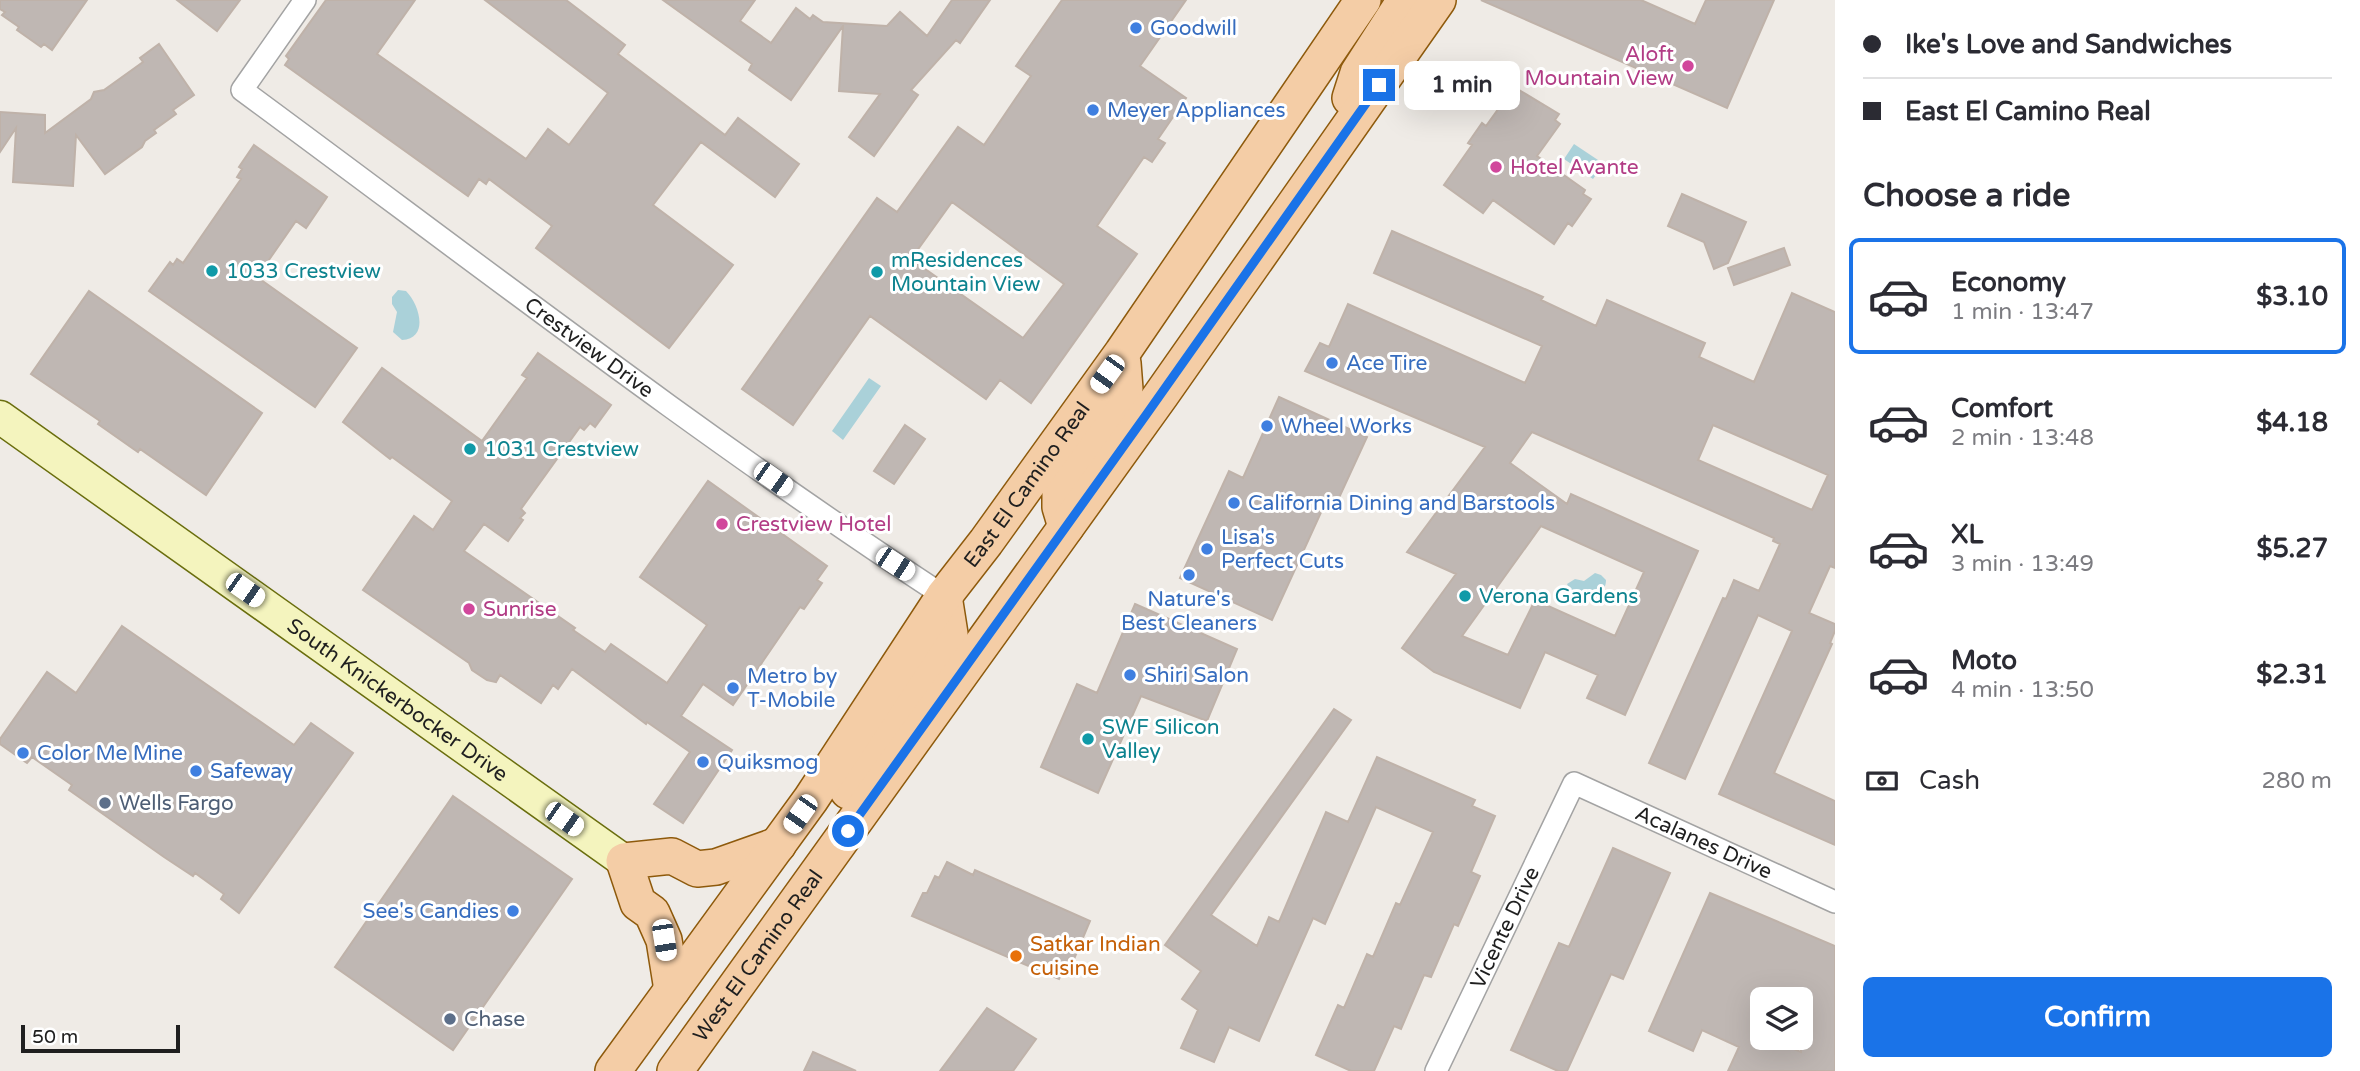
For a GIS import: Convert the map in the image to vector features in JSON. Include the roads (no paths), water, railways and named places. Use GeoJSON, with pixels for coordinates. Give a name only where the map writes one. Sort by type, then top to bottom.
{"type":"FeatureCollection","features":[{"type":"Feature","properties":{"kind":"main road","name":"East El Camino Real"},"geometry":{"type":"LineString","coordinates":[[778,845],[944,596],[1122,353],[1363,0]]}},
{"type":"Feature","properties":{"kind":"main road"},"geometry":{"type":"LineString","coordinates":[[1335,148],[1358,74],[1405,0]]}},
{"type":"Feature","properties":{"kind":"main road"},"geometry":{"type":"LineString","coordinates":[[1335,148],[1438,0]]}},
{"type":"Feature","properties":{"kind":"main road","name":"West El Camino Real"},"geometry":{"type":"LineString","coordinates":[[675,1071],[1209,328],[1335,148]]}},
{"type":"Feature","properties":{"kind":"main road"},"geometry":{"type":"LineString","coordinates":[[1066,527],[1059,508],[1060,489],[1125,389],[1122,353]]}},
{"type":"Feature","properties":{"kind":"main road"},"geometry":{"type":"LineString","coordinates":[[816,876],[847,792],[945,649],[950,634],[944,596]]}},
{"type":"Feature","properties":{"kind":"main road"},"geometry":{"type":"LineString","coordinates":[[672,990],[664,940],[652,913],[638,902],[624,861],[672,856],[697,869],[716,867],[778,845]]}},
{"type":"Feature","properties":{"kind":"main road"},"geometry":{"type":"LineString","coordinates":[[613,1071],[778,845]]}},
{"type":"Feature","properties":{"kind":"street","name":"Crestview Drive"},"geometry":{"type":"LineString","coordinates":[[305,0],[242,90],[653,394],[944,596]]}},
{"type":"Feature","properties":{"kind":"street","name":"South Knickerbocker Drive"},"geometry":{"type":"LineString","coordinates":[[0,417],[624,861]]}},
{"type":"Feature","properties":{"kind":"street","name":"Acalanes Drive"},"geometry":{"type":"LineString","coordinates":[[1574,783],[1835,902]]}},
{"type":"Feature","properties":{"kind":"street","name":"Vicente Drive"},"geometry":{"type":"LineString","coordinates":[[1436,1071],[1574,783]]}},
{"type":"Feature","properties":{"kind":"water"},"geometry":{"type":"Polygon","coordinates":[[[1574,144],[1604,164],[1593,179],[1564,159],[1574,144]]]}},
{"type":"Feature","properties":{"kind":"water"},"geometry":{"type":"Polygon","coordinates":[[[398,290],[406,291],[411,297],[419,320],[416,333],[411,338],[402,340],[393,332],[397,312],[392,304],[392,297],[398,290]]]}},
{"type":"Feature","properties":{"kind":"water"},"geometry":{"type":"Polygon","coordinates":[[[869,378],[881,386],[843,440],[832,431],[869,378]]]}},
{"type":"Feature","properties":{"kind":"water"},"geometry":{"type":"Polygon","coordinates":[[[1595,573],[1606,580],[1603,591],[1590,598],[1573,596],[1567,584],[1575,579],[1584,581],[1595,573]]]}},
{"type":"Feature","properties":{"kind":"place","name":"Goodwill"},"geometry":{"type":"Point","coordinates":[1136,28]}},
{"type":"Feature","properties":{"kind":"place","name":"Aloft Mountain View"},"geometry":{"type":"Point","coordinates":[1688,66]}},
{"type":"Feature","properties":{"kind":"place","name":"Meyer Appliances"},"geometry":{"type":"Point","coordinates":[1093,110]}},
{"type":"Feature","properties":{"kind":"place","name":"Hotel Avante"},"geometry":{"type":"Point","coordinates":[1496,167]}},
{"type":"Feature","properties":{"kind":"place","name":"1033 Crestview"},"geometry":{"type":"Point","coordinates":[212,271]}},
{"type":"Feature","properties":{"kind":"place","name":"mResidences Mountain View"},"geometry":{"type":"Point","coordinates":[877,272]}},
{"type":"Feature","properties":{"kind":"place","name":"Ace Tire"},"geometry":{"type":"Point","coordinates":[1332,363]}},
{"type":"Feature","properties":{"kind":"place","name":"Wheel Works"},"geometry":{"type":"Point","coordinates":[1267,426]}},
{"type":"Feature","properties":{"kind":"place","name":"1031 Crestview"},"geometry":{"type":"Point","coordinates":[470,449]}},
{"type":"Feature","properties":{"kind":"place","name":"California Dining and Barstools"},"geometry":{"type":"Point","coordinates":[1234,503]}},
{"type":"Feature","properties":{"kind":"place","name":"Crestview Hotel"},"geometry":{"type":"Point","coordinates":[722,524]}},
{"type":"Feature","properties":{"kind":"place","name":"Lisa's Perfect Cuts"},"geometry":{"type":"Point","coordinates":[1207,549]}},
{"type":"Feature","properties":{"kind":"place","name":"Nature's Best Cleaners"},"geometry":{"type":"Point","coordinates":[1189,575]}},
{"type":"Feature","properties":{"kind":"place","name":"Verona Gardens"},"geometry":{"type":"Point","coordinates":[1465,596]}},
{"type":"Feature","properties":{"kind":"place","name":"Sunrise"},"geometry":{"type":"Point","coordinates":[469,609]}},
{"type":"Feature","properties":{"kind":"place","name":"Shiri Salon"},"geometry":{"type":"Point","coordinates":[1130,675]}},
{"type":"Feature","properties":{"kind":"place","name":"Metro by T-Mobile"},"geometry":{"type":"Point","coordinates":[733,688]}},
{"type":"Feature","properties":{"kind":"place","name":"SWF Silicon Valley"},"geometry":{"type":"Point","coordinates":[1088,739]}},
{"type":"Feature","properties":{"kind":"place","name":"Color Me Mine"},"geometry":{"type":"Point","coordinates":[23,753]}},
{"type":"Feature","properties":{"kind":"place","name":"Quiksmog"},"geometry":{"type":"Point","coordinates":[703,762]}},
{"type":"Feature","properties":{"kind":"place","name":"Safeway"},"geometry":{"type":"Point","coordinates":[196,771]}},
{"type":"Feature","properties":{"kind":"place","name":"Wells Fargo"},"geometry":{"type":"Point","coordinates":[105,803]}},
{"type":"Feature","properties":{"kind":"place","name":"See's Candies"},"geometry":{"type":"Point","coordinates":[513,911]}},
{"type":"Feature","properties":{"kind":"place","name":"Satkar Indian cuisine"},"geometry":{"type":"Point","coordinates":[1016,956]}},
{"type":"Feature","properties":{"kind":"place","name":"Chase"},"geometry":{"type":"Point","coordinates":[450,1019]}}]}
